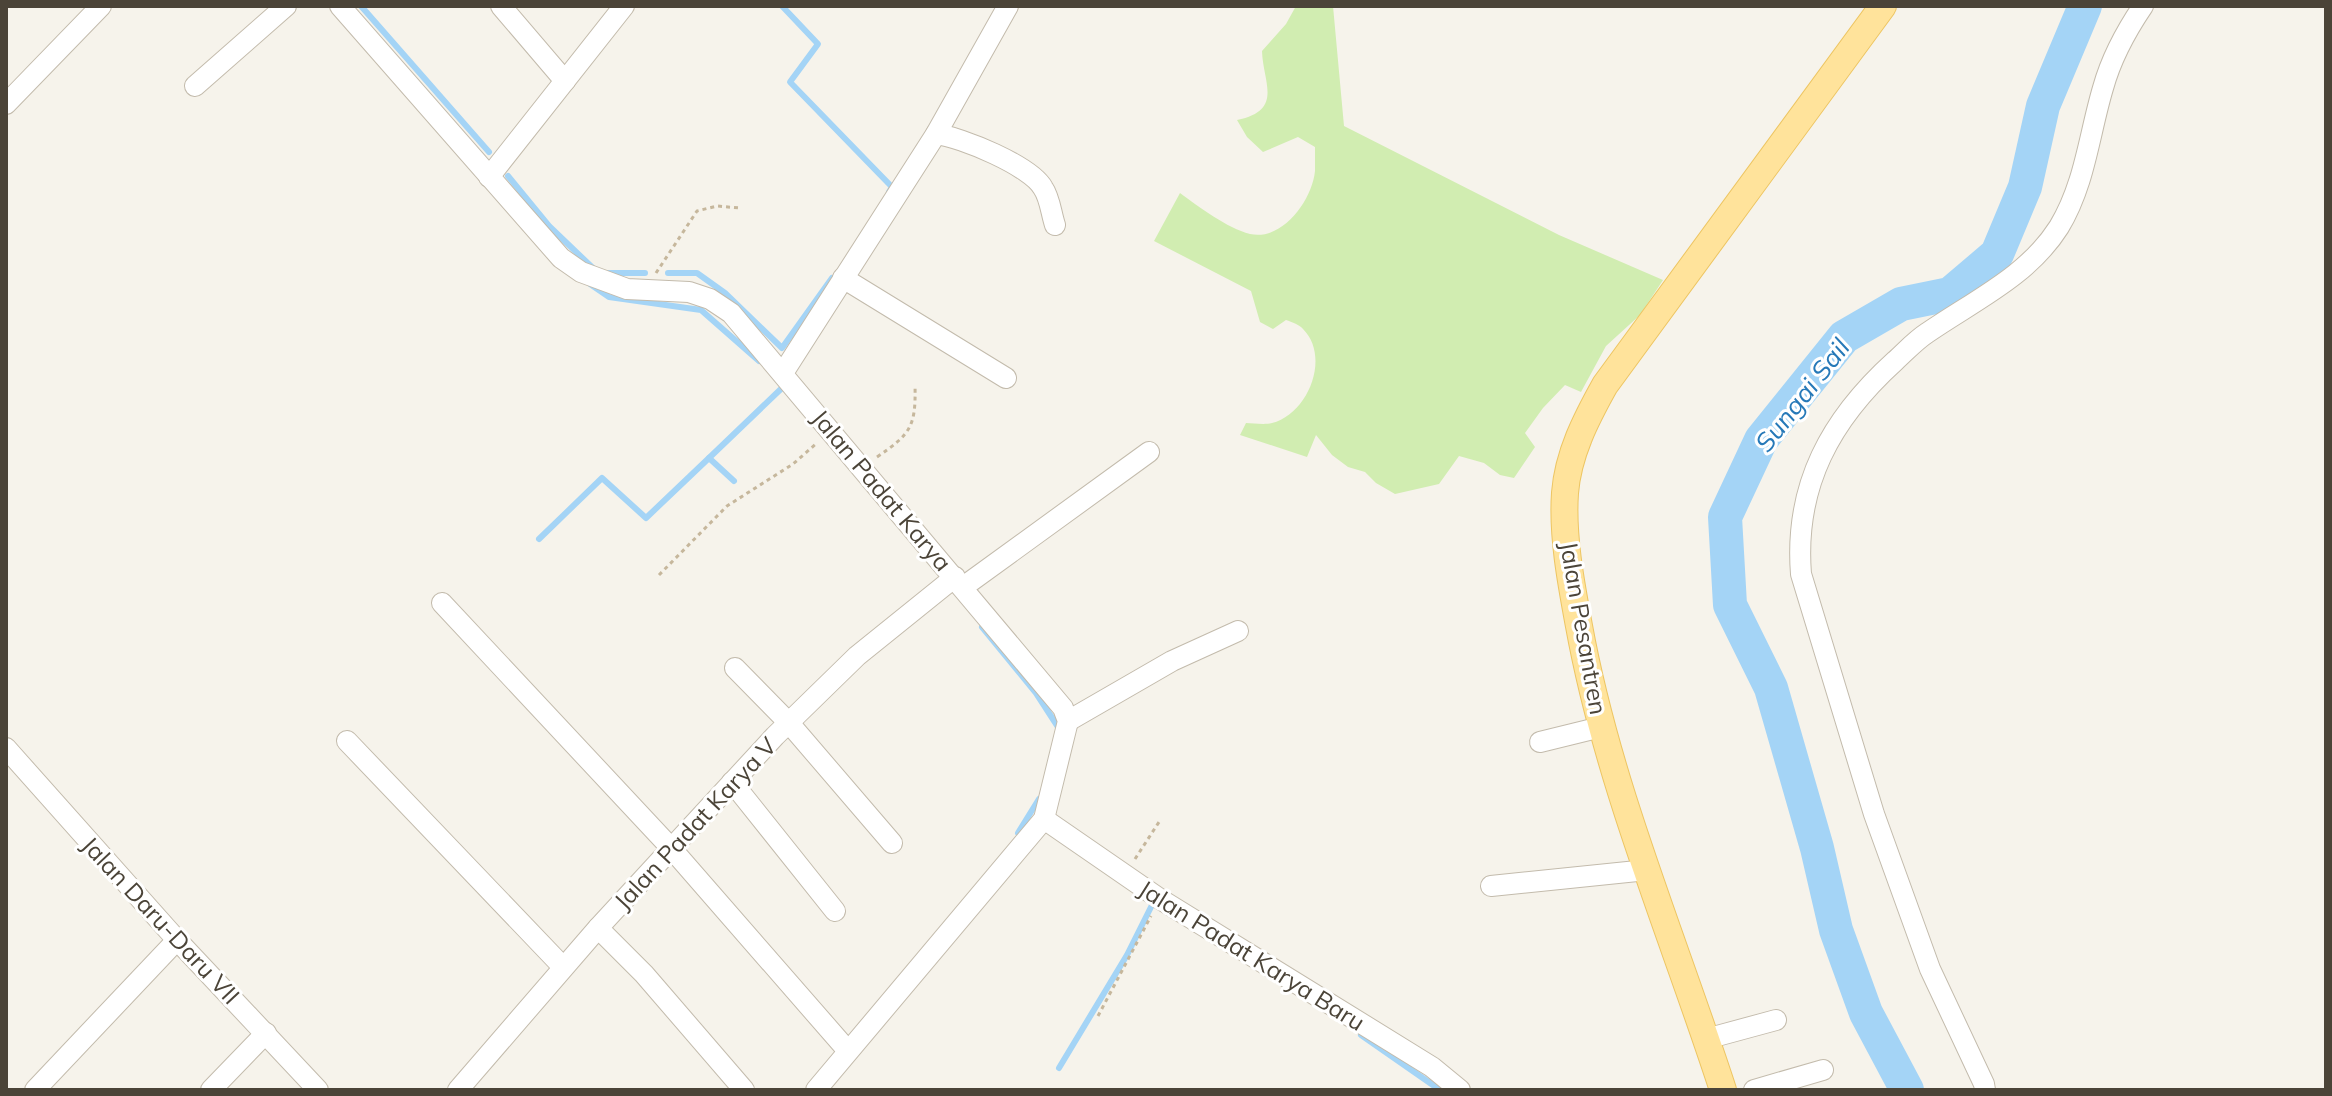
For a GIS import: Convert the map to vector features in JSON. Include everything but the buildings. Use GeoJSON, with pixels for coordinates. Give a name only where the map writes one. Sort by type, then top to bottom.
{"type":"FeatureCollection","features":[{"type":"Feature","properties":{"kind":"main road","name":"Jalan Pesantren"},"geometry":{"type":"LineString","coordinates":[[1723,1090],[1647,870],[1591,692],[1570,576],[1565,492],[1574,447],[1588,415],[1623,357],[1883,6]]}},
{"type":"Feature","properties":{"kind":"street"},"geometry":{"type":"LineString","coordinates":[[6,104],[101,6]]}},
{"type":"Feature","properties":{"kind":"street"},"geometry":{"type":"LineString","coordinates":[[195,86],[286,6]]}},
{"type":"Feature","properties":{"kind":"street","name":"Jalan Padat Karya"},"geometry":{"type":"LineString","coordinates":[[340,6],[561,258],[581,272],[608,284],[627,289],[689,292],[710,299],[731,313],[959,582],[1063,708],[1068,721]]}},
{"type":"Feature","properties":{"kind":"street"},"geometry":{"type":"LineString","coordinates":[[501,6],[565,81]]}},
{"type":"Feature","properties":{"kind":"street"},"geometry":{"type":"LineString","coordinates":[[783,373],[936,134],[1008,6]]}},
{"type":"Feature","properties":{"kind":"street"},"geometry":{"type":"LineString","coordinates":[[1985,1090],[1930,969],[1874,814],[1801,574],[1799,548],[1812,481],[1823,447],[1839,421],[1871,383],[1924,334],[2001,286],[2041,253],[2060,224],[2087,158],[2103,88],[2115,55],[2143,6]]}},
{"type":"Feature","properties":{"kind":"street"},"geometry":{"type":"LineString","coordinates":[[489,177],[618,8]]}},
{"type":"Feature","properties":{"kind":"street"},"geometry":{"type":"LineString","coordinates":[[936,134],[974,144],[1035,178],[1044,189],[1055,225]]}},
{"type":"Feature","properties":{"kind":"street"},"geometry":{"type":"LineString","coordinates":[[843,278],[1006,378]]}},
{"type":"Feature","properties":{"kind":"street","name":"Jalan Padat Karya V"},"geometry":{"type":"LineString","coordinates":[[458,1090],[563,967],[671,848],[857,656],[1149,452]]}},
{"type":"Feature","properties":{"kind":"street"},"geometry":{"type":"LineString","coordinates":[[442,603],[671,848],[848,1051]]}},
{"type":"Feature","properties":{"kind":"street"},"geometry":{"type":"LineString","coordinates":[[816,1090],[1044,819],[1068,721],[1172,661],[1238,631]]}},
{"type":"Feature","properties":{"kind":"street"},"geometry":{"type":"LineString","coordinates":[[735,668],[789,723],[892,843]]}},
{"type":"Feature","properties":{"kind":"street"},"geometry":{"type":"LineString","coordinates":[[1540,742],[1601,727]]}},
{"type":"Feature","properties":{"kind":"street"},"geometry":{"type":"LineString","coordinates":[[347,741],[563,967]]}},
{"type":"Feature","properties":{"kind":"street","name":"Jalan Daru-Daru VII"},"geometry":{"type":"LineString","coordinates":[[6,748],[177,940],[318,1090]]}},
{"type":"Feature","properties":{"kind":"street"},"geometry":{"type":"LineString","coordinates":[[732,782],[835,911]]}},
{"type":"Feature","properties":{"kind":"street","name":"Jalan Padat Karya Baru"},"geometry":{"type":"LineString","coordinates":[[1044,819],[1160,899],[1432,1067],[1460,1090]]}},
{"type":"Feature","properties":{"kind":"street"},"geometry":{"type":"LineString","coordinates":[[1491,886],[1647,870]]}},
{"type":"Feature","properties":{"kind":"street"},"geometry":{"type":"LineString","coordinates":[[598,928],[644,974],[744,1090]]}},
{"type":"Feature","properties":{"kind":"street"},"geometry":{"type":"LineString","coordinates":[[35,1090],[177,940]]}},
{"type":"Feature","properties":{"kind":"street"},"geometry":{"type":"LineString","coordinates":[[1706,1039],[1776,1020]]}},
{"type":"Feature","properties":{"kind":"street"},"geometry":{"type":"LineString","coordinates":[[211,1090],[266,1033]]}},
{"type":"Feature","properties":{"kind":"street"},"geometry":{"type":"LineString","coordinates":[[1754,1090],[1823,1070]]}},
{"type":"Feature","properties":{"kind":"path"},"geometry":{"type":"LineString","coordinates":[[645,289],[697,211],[717,206],[740,208]]}},
{"type":"Feature","properties":{"kind":"path"},"geometry":{"type":"LineString","coordinates":[[862,467],[907,434],[915,412],[915,385]]}},
{"type":"Feature","properties":{"kind":"path"},"geometry":{"type":"LineString","coordinates":[[659,575],[727,506],[793,464],[815,444],[835,434]]}},
{"type":"Feature","properties":{"kind":"path"},"geometry":{"type":"LineString","coordinates":[[1125,875],[1159,822]]}},
{"type":"Feature","properties":{"kind":"path"},"geometry":{"type":"LineString","coordinates":[[1098,1016],[1160,899]]}},
{"type":"Feature","properties":{"kind":"green space"},"geometry":{"type":"Polygon","coordinates":[[[1296,6],[1333,6],[1344,126],[1559,235],[1663,280],[1640,315],[1606,346],[1581,392],[1565,385],[1543,408],[1525,433],[1535,447],[1514,478],[1500,475],[1484,463],[1459,456],[1439,484],[1395,494],[1365,472],[1348,467],[1332,455],[1316,435],[1307,457],[1240,435],[1246,423],[1269,424],[1285,418],[1305,397],[1315,369],[1311,341],[1302,328],[1286,320],[1273,329],[1260,322],[1251,291],[1154,241],[1180,193],[1204,211],[1250,234],[1274,231],[1302,206],[1313,182],[1315,147],[1298,137],[1263,152],[1247,137],[1237,120],[1261,110],[1266,102],[1268,94],[1262,51],[1286,24],[1296,6]]]}},
{"type":"Feature","properties":{"kind":"waterway"},"geometry":{"type":"LineString","coordinates":[[361,6],[489,152]]}},
{"type":"Feature","properties":{"kind":"waterway"},"geometry":{"type":"LineString","coordinates":[[782,6],[818,44],[790,82],[892,187],[889,192]]}},
{"type":"Feature","properties":{"kind":"waterway","name":"Sungai Sail"},"geometry":{"type":"LineString","coordinates":[[1907,1090],[1866,1013],[1836,930],[1817,848],[1771,688],[1730,605],[1725,517],[1761,440],[1844,337],[1901,304],[1950,294],[1997,254],[2025,187],[2043,106],[2085,6]]}},
{"type":"Feature","properties":{"kind":"waterway"},"geometry":{"type":"LineString","coordinates":[[508,176],[549,226],[595,270]]}},
{"type":"Feature","properties":{"kind":"waterway"},"geometry":{"type":"LineString","coordinates":[[605,273],[645,273]]}},
{"type":"Feature","properties":{"kind":"waterway"},"geometry":{"type":"LineString","coordinates":[[668,273],[697,273],[725,293],[782,348],[832,278]]}},
{"type":"Feature","properties":{"kind":"waterway"},"geometry":{"type":"LineString","coordinates":[[590,284],[609,297],[701,310],[759,361]]}},
{"type":"Feature","properties":{"kind":"waterway"},"geometry":{"type":"LineString","coordinates":[[734,481],[709,458],[783,387]]}},
{"type":"Feature","properties":{"kind":"waterway"},"geometry":{"type":"LineString","coordinates":[[539,539],[602,478],[646,518],[709,458]]}},
{"type":"Feature","properties":{"kind":"waterway"},"geometry":{"type":"LineString","coordinates":[[982,627],[1036,693],[1058,730]]}},
{"type":"Feature","properties":{"kind":"waterway"},"geometry":{"type":"LineString","coordinates":[[1018,833],[1039,799]]}},
{"type":"Feature","properties":{"kind":"waterway"},"geometry":{"type":"LineString","coordinates":[[1059,1068],[1127,955],[1153,903]]}},
{"type":"Feature","properties":{"kind":"waterway"},"geometry":{"type":"LineString","coordinates":[[1361,1035],[1440,1090]]}}]}
